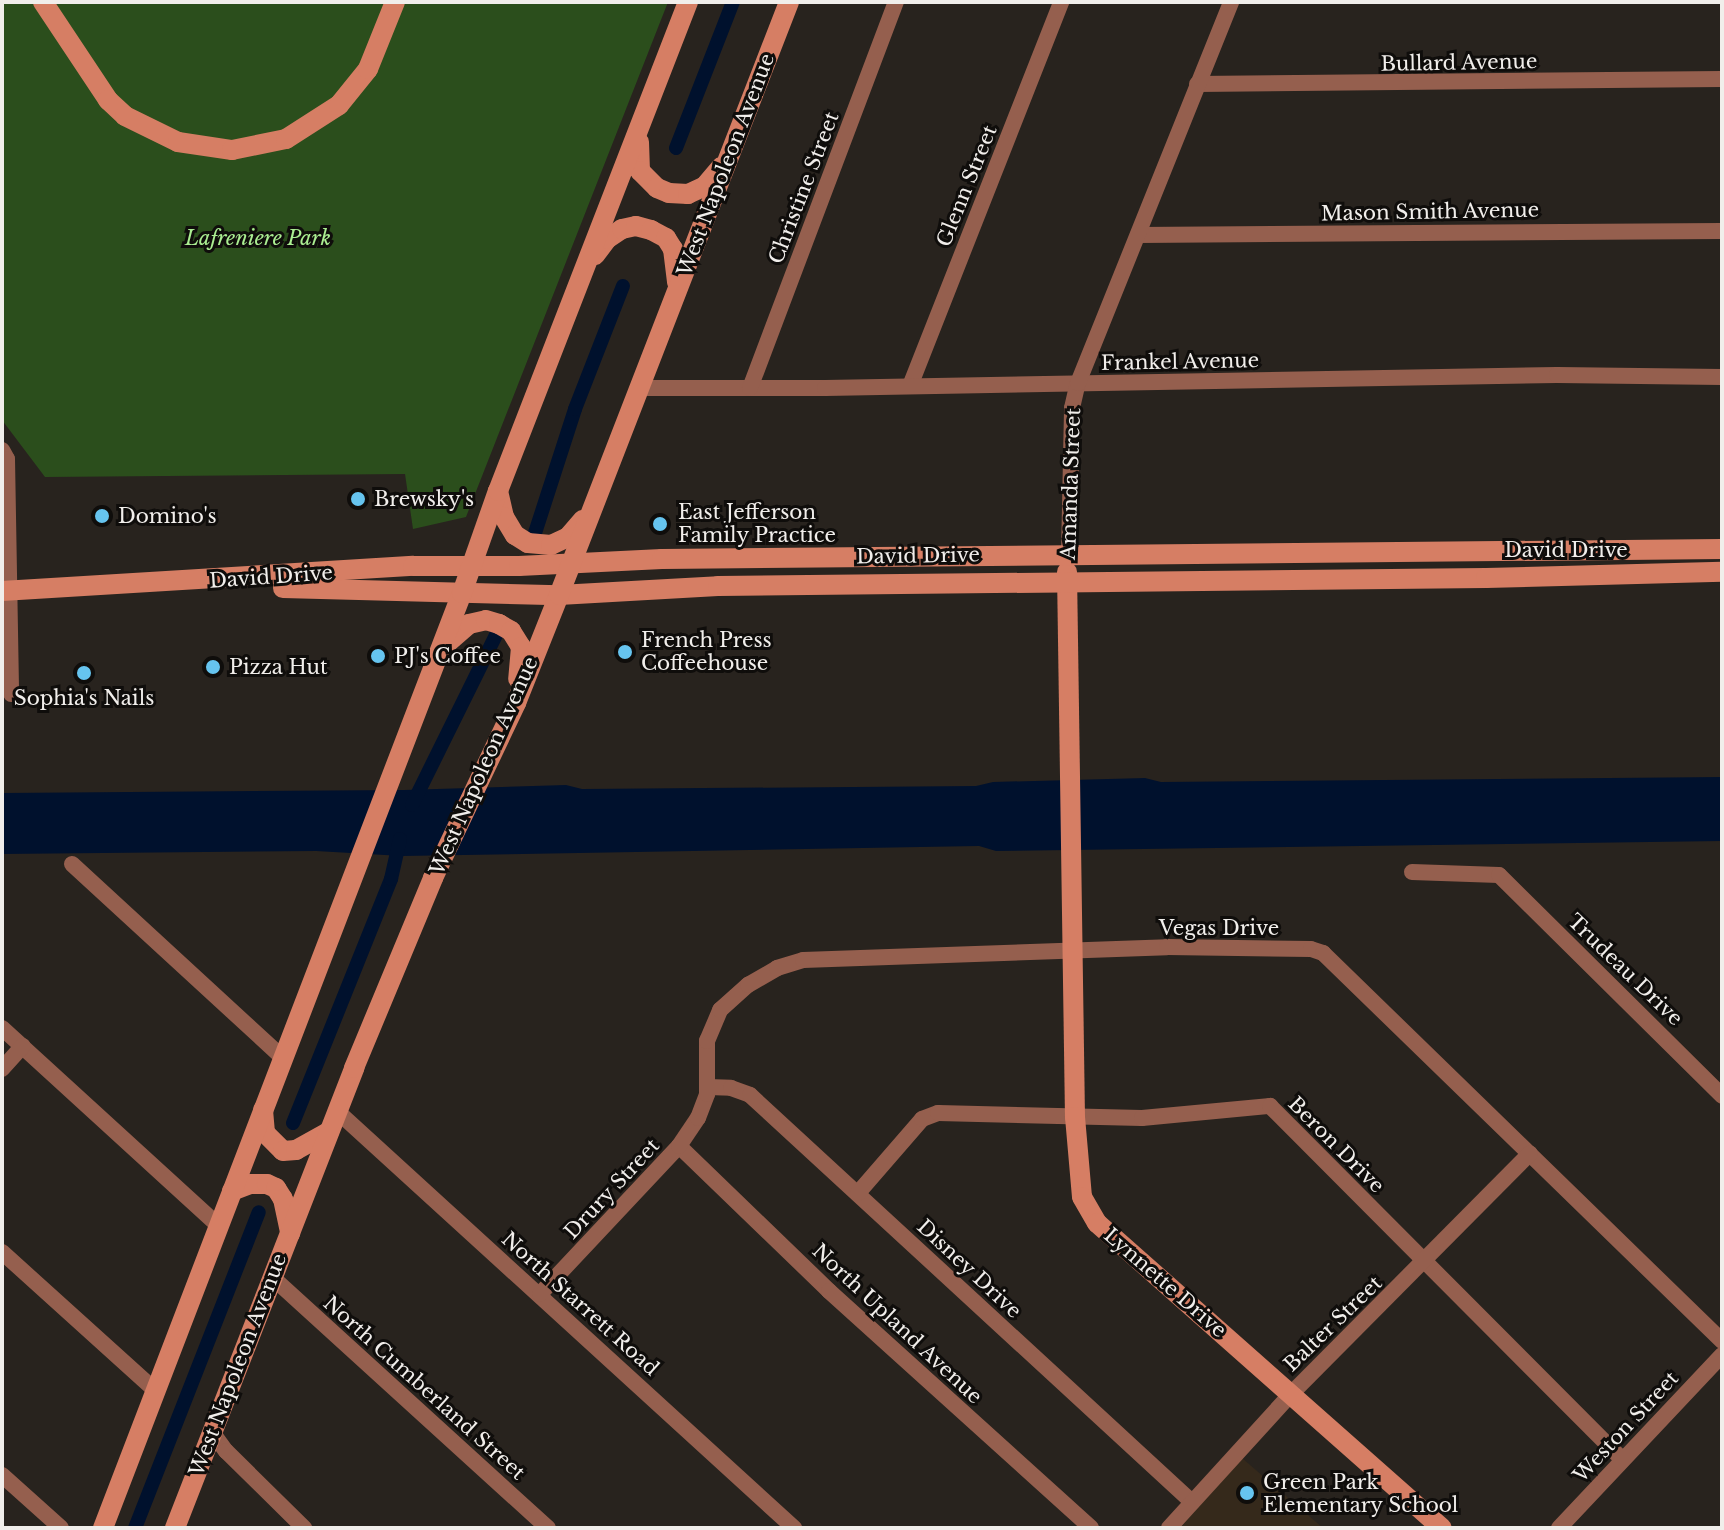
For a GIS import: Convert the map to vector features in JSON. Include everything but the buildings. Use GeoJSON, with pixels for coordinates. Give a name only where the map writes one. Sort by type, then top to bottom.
{"type":"FeatureCollection","features":[{"type":"Feature","properties":{"kind":"main road"},"geometry":{"type":"LineString","coordinates":[[43,2],[108,100],[125,116],[178,142],[232,150],[286,139],[339,105],[368,69],[395,2]]}},
{"type":"Feature","properties":{"kind":"main road"},"geometry":{"type":"LineString","coordinates":[[103,1528],[688,2]]}},
{"type":"Feature","properties":{"kind":"main road","name":"West Napoleon Avenue"},"geometry":{"type":"LineString","coordinates":[[175,1528],[337,1111],[433,878],[516,703],[789,2]]}},
{"type":"Feature","properties":{"kind":"main road"},"geometry":{"type":"LineString","coordinates":[[640,126],[640,171],[657,188],[669,193],[688,194],[705,186],[728,158]]}},
{"type":"Feature","properties":{"kind":"main road"},"geometry":{"type":"LineString","coordinates":[[587,264],[607,239],[622,229],[636,226],[651,230],[666,238],[673,249],[677,291]]}},
{"type":"Feature","properties":{"kind":"main road"},"geometry":{"type":"LineString","coordinates":[[498,491],[504,517],[515,535],[528,543],[551,545],[568,537],[591,510]]}},
{"type":"Feature","properties":{"kind":"main road","name":"David Drive"},"geometry":{"type":"LineString","coordinates":[[6,591],[115,587],[413,566],[571,564],[662,559],[1722,549]]}},
{"type":"Feature","properties":{"kind":"main road"},"geometry":{"type":"LineString","coordinates":[[1431,551],[1431,579]]}},
{"type":"Feature","properties":{"kind":"main road","name":"Amanda Street"},"geometry":{"type":"LineString","coordinates":[[1069,554],[1066,582],[1070,852]]}},
{"type":"Feature","properties":{"kind":"main road","name":"David Drive"},"geometry":{"type":"LineString","coordinates":[[115,587],[559,595],[718,586],[1431,579],[1722,572]]}},
{"type":"Feature","properties":{"kind":"main road"},"geometry":{"type":"LineString","coordinates":[[440,652],[469,624],[486,620],[511,631],[521,647],[516,703]]}},
{"type":"Feature","properties":{"kind":"main road","name":"Lynnette Drive"},"geometry":{"type":"LineString","coordinates":[[1070,852],[1075,1117],[1082,1197],[1097,1223],[1442,1528]]}},
{"type":"Feature","properties":{"kind":"main road"},"geometry":{"type":"LineString","coordinates":[[263,1110],[265,1133],[283,1151],[296,1150],[329,1132]]}},
{"type":"Feature","properties":{"kind":"main road"},"geometry":{"type":"LineString","coordinates":[[232,1191],[250,1184],[267,1184],[276,1188],[283,1199],[290,1233]]}},
{"type":"Feature","properties":{"kind":"street","name":"Christine Street"},"geometry":{"type":"LineString","coordinates":[[750,388],[896,2]]}},
{"type":"Feature","properties":{"kind":"street","name":"Glenn Street"},"geometry":{"type":"LineString","coordinates":[[910,386],[1061,2]]}},
{"type":"Feature","properties":{"kind":"street","name":"Amanda Street"},"geometry":{"type":"LineString","coordinates":[[1069,554],[1072,408],[1078,383],[1231,2]]}},
{"type":"Feature","properties":{"kind":"street","name":"Bullard Avenue"},"geometry":{"type":"LineString","coordinates":[[1197,84],[1722,79]]}},
{"type":"Feature","properties":{"kind":"street","name":"Mason Smith Avenue"},"geometry":{"type":"LineString","coordinates":[[1138,235],[1722,231]]}},
{"type":"Feature","properties":{"kind":"street","name":"Frankel Avenue"},"geometry":{"type":"LineString","coordinates":[[639,388],[1557,375],[1722,377]]}},
{"type":"Feature","properties":{"kind":"street"},"geometry":{"type":"LineString","coordinates":[[4,454],[11,694]]}},
{"type":"Feature","properties":{"kind":"street"},"geometry":{"type":"LineString","coordinates":[[72,864],[283,1058]]}},
{"type":"Feature","properties":{"kind":"street","name":"Trudeau Drive"},"geometry":{"type":"LineString","coordinates":[[1412,872],[1499,875],[1722,1096]]}},
{"type":"Feature","properties":{"kind":"street","name":"Vegas Drive"},"geometry":{"type":"LineString","coordinates":[[679,1146],[698,1118],[708,1087],[707,1041],[720,1010],[748,985],[777,968],[803,960],[1167,947],[1311,949],[1323,953],[1722,1341]]}},
{"type":"Feature","properties":{"kind":"street"},"geometry":{"type":"LineString","coordinates":[[2,1028],[219,1226]]}},
{"type":"Feature","properties":{"kind":"street"},"geometry":{"type":"LineString","coordinates":[[2,1069],[23,1046]]}},
{"type":"Feature","properties":{"kind":"street","name":"Disney Drive"},"geometry":{"type":"LineString","coordinates":[[708,1087],[731,1088],[750,1095],[1192,1502]]}},
{"type":"Feature","properties":{"kind":"street","name":"Beron Drive"},"geometry":{"type":"LineString","coordinates":[[858,1193],[922,1119],[938,1113],[1142,1118],[1270,1106],[1622,1459]]}},
{"type":"Feature","properties":{"kind":"street","name":"North Starrett Road"},"geometry":{"type":"LineString","coordinates":[[337,1111],[794,1528]]}},
{"type":"Feature","properties":{"kind":"street","name":"Drury Street"},"geometry":{"type":"LineString","coordinates":[[540,1294],[679,1146]]}},
{"type":"Feature","properties":{"kind":"street","name":"North Upland Avenue"},"geometry":{"type":"LineString","coordinates":[[679,1146],[829,1291],[1091,1528]]}},
{"type":"Feature","properties":{"kind":"street","name":"Balter Street"},"geometry":{"type":"LineString","coordinates":[[1169,1528],[1291,1394],[1530,1153]]}},
{"type":"Feature","properties":{"kind":"street"},"geometry":{"type":"LineString","coordinates":[[2,1252],[156,1391]]}},
{"type":"Feature","properties":{"kind":"street","name":"North Cumberland Street"},"geometry":{"type":"LineString","coordinates":[[272,1277],[548,1528]]}},
{"type":"Feature","properties":{"kind":"street","name":"Weston Street"},"geometry":{"type":"LineString","coordinates":[[1559,1528],[1722,1355]]}},
{"type":"Feature","properties":{"kind":"street"},"geometry":{"type":"LineString","coordinates":[[212,1432],[226,1451],[304,1528]]}},
{"type":"Feature","properties":{"kind":"street"},"geometry":{"type":"LineString","coordinates":[[2,1475],[61,1528]]}},
{"type":"Feature","properties":{"kind":"shaded area","name":"Green Park Elementary School"},"geometry":{"type":"Polygon","coordinates":[[[1242,1458],[1323,1528],[1180,1528],[1242,1458]]]}},
{"type":"Feature","properties":{"kind":"green space","name":"Lafreniere Park"},"geometry":{"type":"Polygon","coordinates":[[[2,2],[668,2],[466,517],[413,529],[405,474],[45,477],[2,420],[2,2]]]}},
{"type":"Feature","properties":{"kind":"water"},"geometry":{"type":"Polygon","coordinates":[[[1722,777],[1722,841],[996,851],[979,846],[402,856],[316,851],[2,854],[2,793],[404,790],[566,785],[582,789],[976,786],[993,782],[1145,778],[1161,782],[1722,777]]]}},
{"type":"Feature","properties":{"kind":"waterway"},"geometry":{"type":"LineString","coordinates":[[676,148],[733,2]]}},
{"type":"Feature","properties":{"kind":"waterway"},"geometry":{"type":"LineString","coordinates":[[535,533],[575,409],[623,286]]}},
{"type":"Feature","properties":{"kind":"waterway"},"geometry":{"type":"LineString","coordinates":[[412,805],[497,633]]}},
{"type":"Feature","properties":{"kind":"waterway"},"geometry":{"type":"LineString","coordinates":[[293,1123],[391,879],[400,839]]}},
{"type":"Feature","properties":{"kind":"waterway"},"geometry":{"type":"LineString","coordinates":[[135,1528],[259,1212]]}},
{"type":"Feature","properties":{"kind":"place","name":"Brewsky's"},"geometry":{"type":"Point","coordinates":[358,499]}},
{"type":"Feature","properties":{"kind":"place","name":"Domino's"},"geometry":{"type":"Point","coordinates":[102,516]}},
{"type":"Feature","properties":{"kind":"place","name":"East Jefferson Family Practice"},"geometry":{"type":"Point","coordinates":[660,524]}},
{"type":"Feature","properties":{"kind":"place","name":"French Press Coffeehouse"},"geometry":{"type":"Point","coordinates":[625,652]}},
{"type":"Feature","properties":{"kind":"place","name":"PJ's Coffee"},"geometry":{"type":"Point","coordinates":[378,656]}},
{"type":"Feature","properties":{"kind":"place","name":"Pizza Hut"},"geometry":{"type":"Point","coordinates":[213,667]}},
{"type":"Feature","properties":{"kind":"place","name":"Sophia's Nails"},"geometry":{"type":"Point","coordinates":[84,673]}},
{"type":"Feature","properties":{"kind":"place","name":"Green Park Elementary School"},"geometry":{"type":"Point","coordinates":[1247,1493]}}]}
